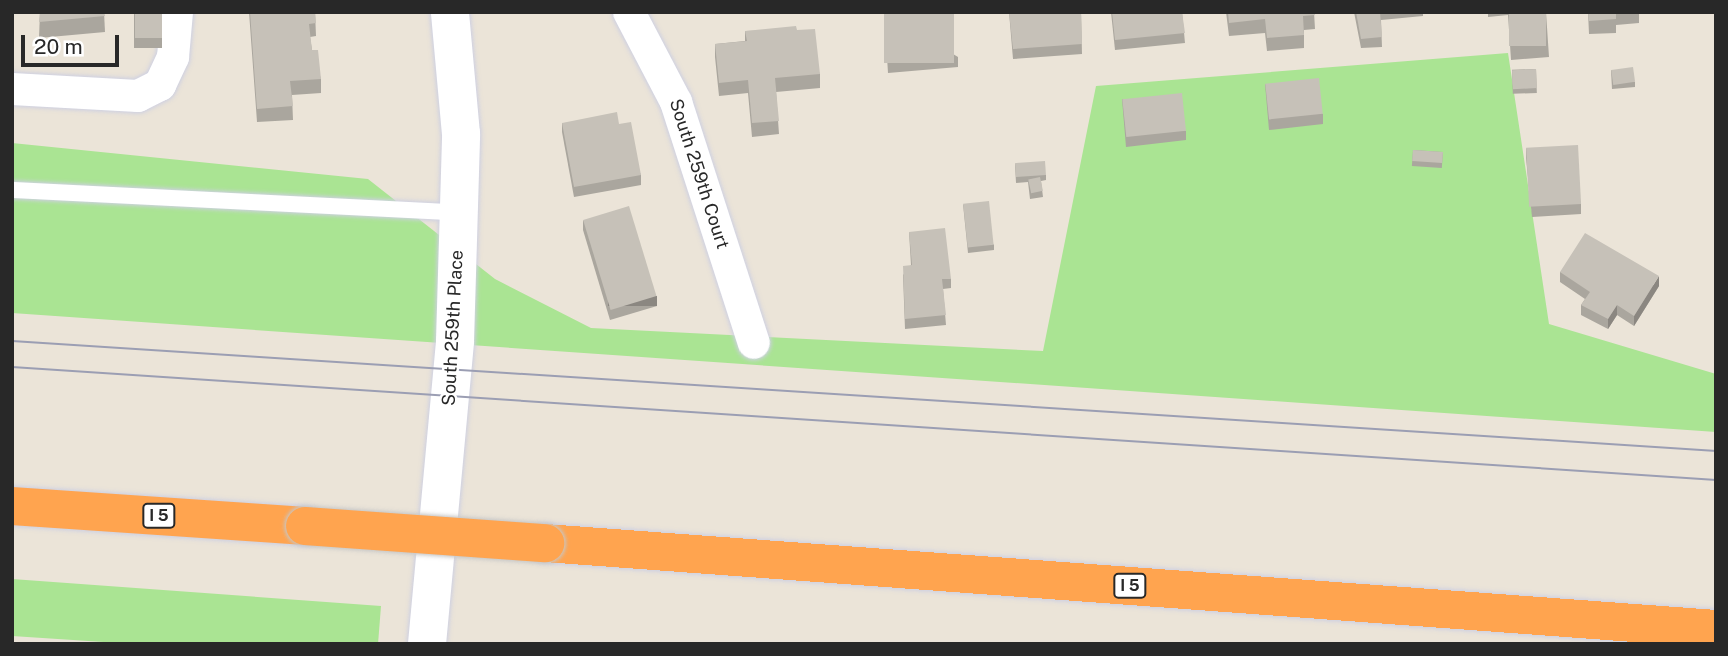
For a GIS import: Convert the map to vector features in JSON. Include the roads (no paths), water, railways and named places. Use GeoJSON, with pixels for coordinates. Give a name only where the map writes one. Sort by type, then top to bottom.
{"type":"FeatureCollection","features":[{"type":"Feature","properties":{"kind":"highway","name":"I 5"},"geometry":{"type":"LineString","coordinates":[[12,506],[1716,629]]}},
{"type":"Feature","properties":{"kind":"main road","name":"South 259th Place"},"geometry":{"type":"LineString","coordinates":[[426,644],[455,341],[461,134],[450,12]]}},
{"type":"Feature","properties":{"kind":"street"},"geometry":{"type":"LineString","coordinates":[[12,89],[138,96],[149,91],[160,85],[173,57],[177,12]]}},
{"type":"Feature","properties":{"kind":"street","name":"South 259th Court"},"geometry":{"type":"LineString","coordinates":[[629,12],[677,102],[754,342]]}},
{"type":"Feature","properties":{"kind":"lane"},"geometry":{"type":"LineString","coordinates":[[12,190],[458,213]]}},
{"type":"Feature","properties":{"kind":"tram line"},"geometry":{"type":"LineString","coordinates":[[12,341],[1716,451]]}},
{"type":"Feature","properties":{"kind":"tram line"},"geometry":{"type":"LineString","coordinates":[[12,367],[1716,480]]}}]}
